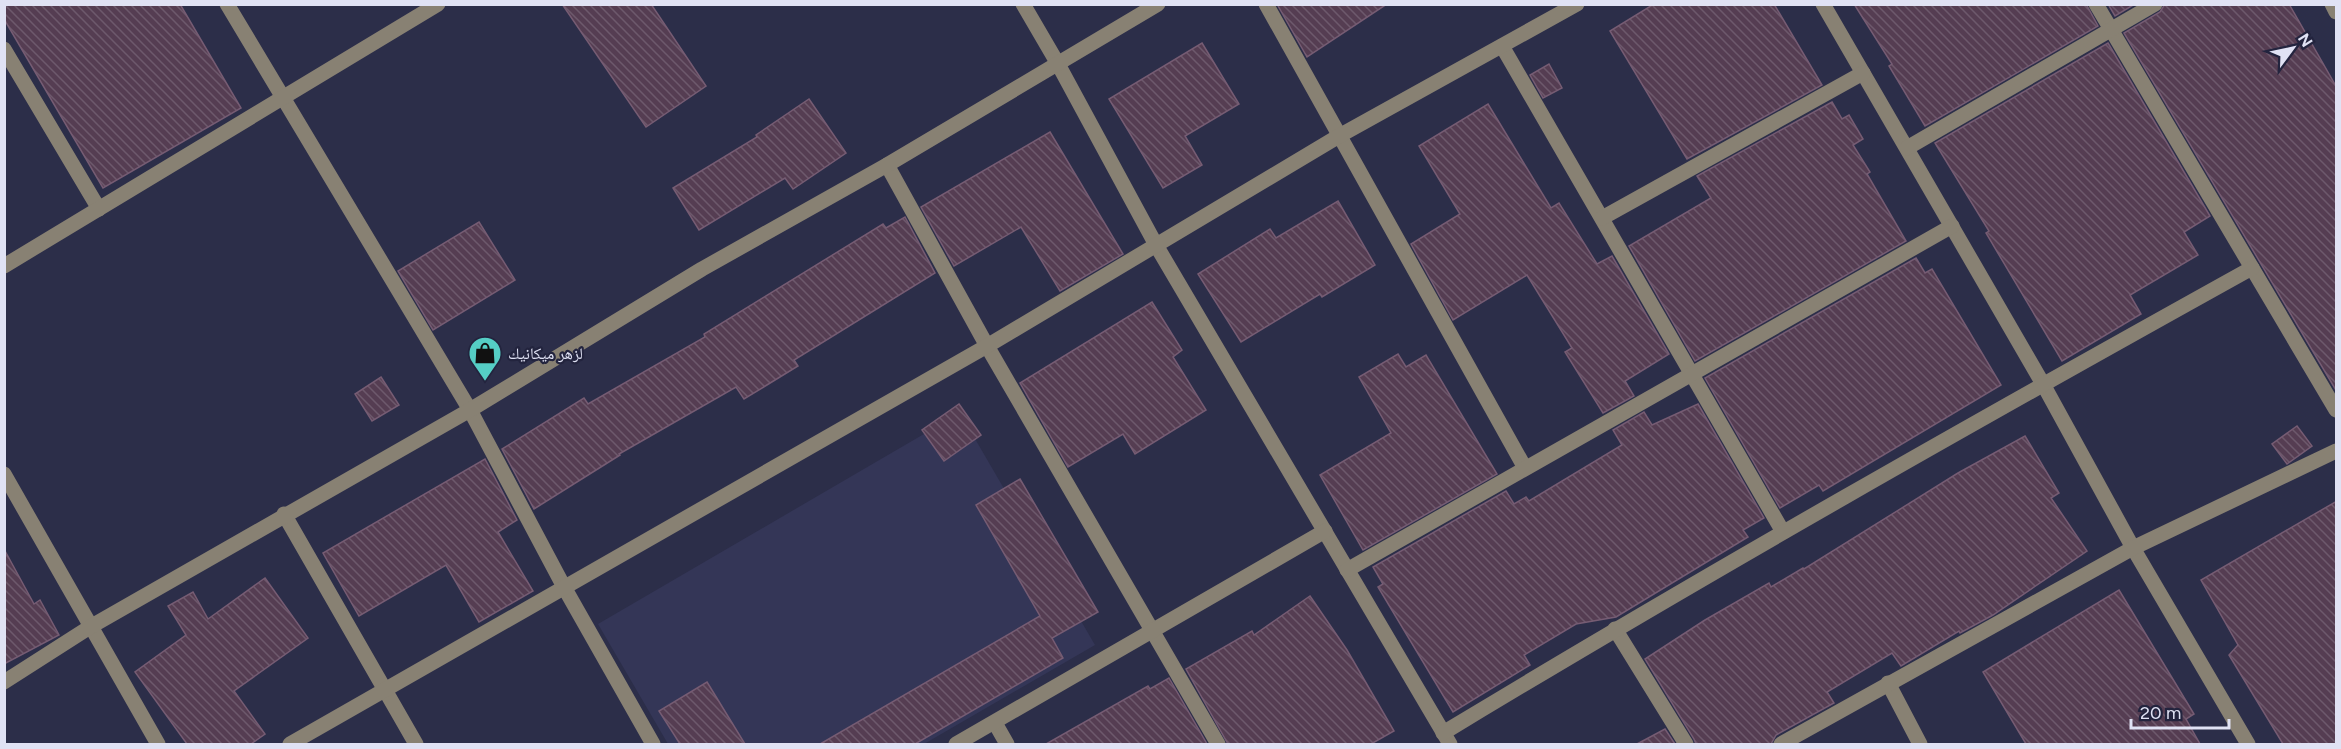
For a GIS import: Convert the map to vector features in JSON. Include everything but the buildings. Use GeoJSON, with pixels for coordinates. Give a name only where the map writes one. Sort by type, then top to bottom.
{"type":"FeatureCollection","features":[{"type":"Feature","properties":{"kind":"street"},"geometry":{"type":"LineString","coordinates":[[227,4],[470,410],[564,586],[653,744]]}},
{"type":"Feature","properties":{"kind":"street"},"geometry":{"type":"LineString","coordinates":[[4,266],[438,4]]}},
{"type":"Feature","properties":{"kind":"street"},"geometry":{"type":"LineString","coordinates":[[1023,4],[1156,245],[1446,739],[1615,629],[2043,384],[2252,268]]}},
{"type":"Feature","properties":{"kind":"street"},"geometry":{"type":"LineString","coordinates":[[4,681],[90,627],[284,514],[470,410],[702,269],[887,165],[1158,4]]}},
{"type":"Feature","properties":{"kind":"street"},"geometry":{"type":"LineString","coordinates":[[1266,4],[1525,468]]}},
{"type":"Feature","properties":{"kind":"street"},"geometry":{"type":"LineString","coordinates":[[290,744],[987,346],[1339,136],[1577,4]]}},
{"type":"Feature","properties":{"kind":"street"},"geometry":{"type":"LineString","coordinates":[[1823,4],[2043,384],[2133,548],[2248,744]]}},
{"type":"Feature","properties":{"kind":"street"},"geometry":{"type":"LineString","coordinates":[[2096,4],[2337,410]]}},
{"type":"Feature","properties":{"kind":"street"},"geometry":{"type":"LineString","coordinates":[[1907,148],[2111,32],[2155,4]]}},
{"type":"Feature","properties":{"kind":"street"},"geometry":{"type":"LineString","coordinates":[[2332,4],[2337,12]]}},
{"type":"Feature","properties":{"kind":"street"},"geometry":{"type":"LineString","coordinates":[[1502,46],[1783,532]]}},
{"type":"Feature","properties":{"kind":"street"},"geometry":{"type":"LineString","coordinates":[[4,49],[99,209]]}},
{"type":"Feature","properties":{"kind":"street"},"geometry":{"type":"LineString","coordinates":[[1602,218],[1863,73]]}},
{"type":"Feature","properties":{"kind":"street"},"geometry":{"type":"LineString","coordinates":[[887,165],[987,346],[1218,744]]}},
{"type":"Feature","properties":{"kind":"street"},"geometry":{"type":"LineString","coordinates":[[1347,570],[1952,226]]}},
{"type":"Feature","properties":{"kind":"street"},"geometry":{"type":"LineString","coordinates":[[1781,744],[2133,548],[2337,451]]}},
{"type":"Feature","properties":{"kind":"street"},"geometry":{"type":"LineString","coordinates":[[4,474],[158,744]]}},
{"type":"Feature","properties":{"kind":"street"},"geometry":{"type":"LineString","coordinates":[[284,514],[416,744]]}},
{"type":"Feature","properties":{"kind":"street"},"geometry":{"type":"LineString","coordinates":[[956,744],[1325,531]]}},
{"type":"Feature","properties":{"kind":"street"},"geometry":{"type":"LineString","coordinates":[[1615,629],[1686,744]]}},
{"type":"Feature","properties":{"kind":"street"},"geometry":{"type":"LineString","coordinates":[[1888,683],[1920,744]]}},
{"type":"Feature","properties":{"kind":"street"},"geometry":{"type":"LineString","coordinates":[[995,723],[1007,744]]}},
{"type":"Feature","properties":{"kind":"shaded area"},"geometry":{"type":"Polygon","coordinates":[[[960,413],[1095,645],[924,744],[668,744],[598,624],[960,413]]]}},
{"type":"Feature","properties":{"kind":"place","name":"لزهر ميكانيك"},"geometry":{"type":"Point","coordinates":[485,382]}}]}
